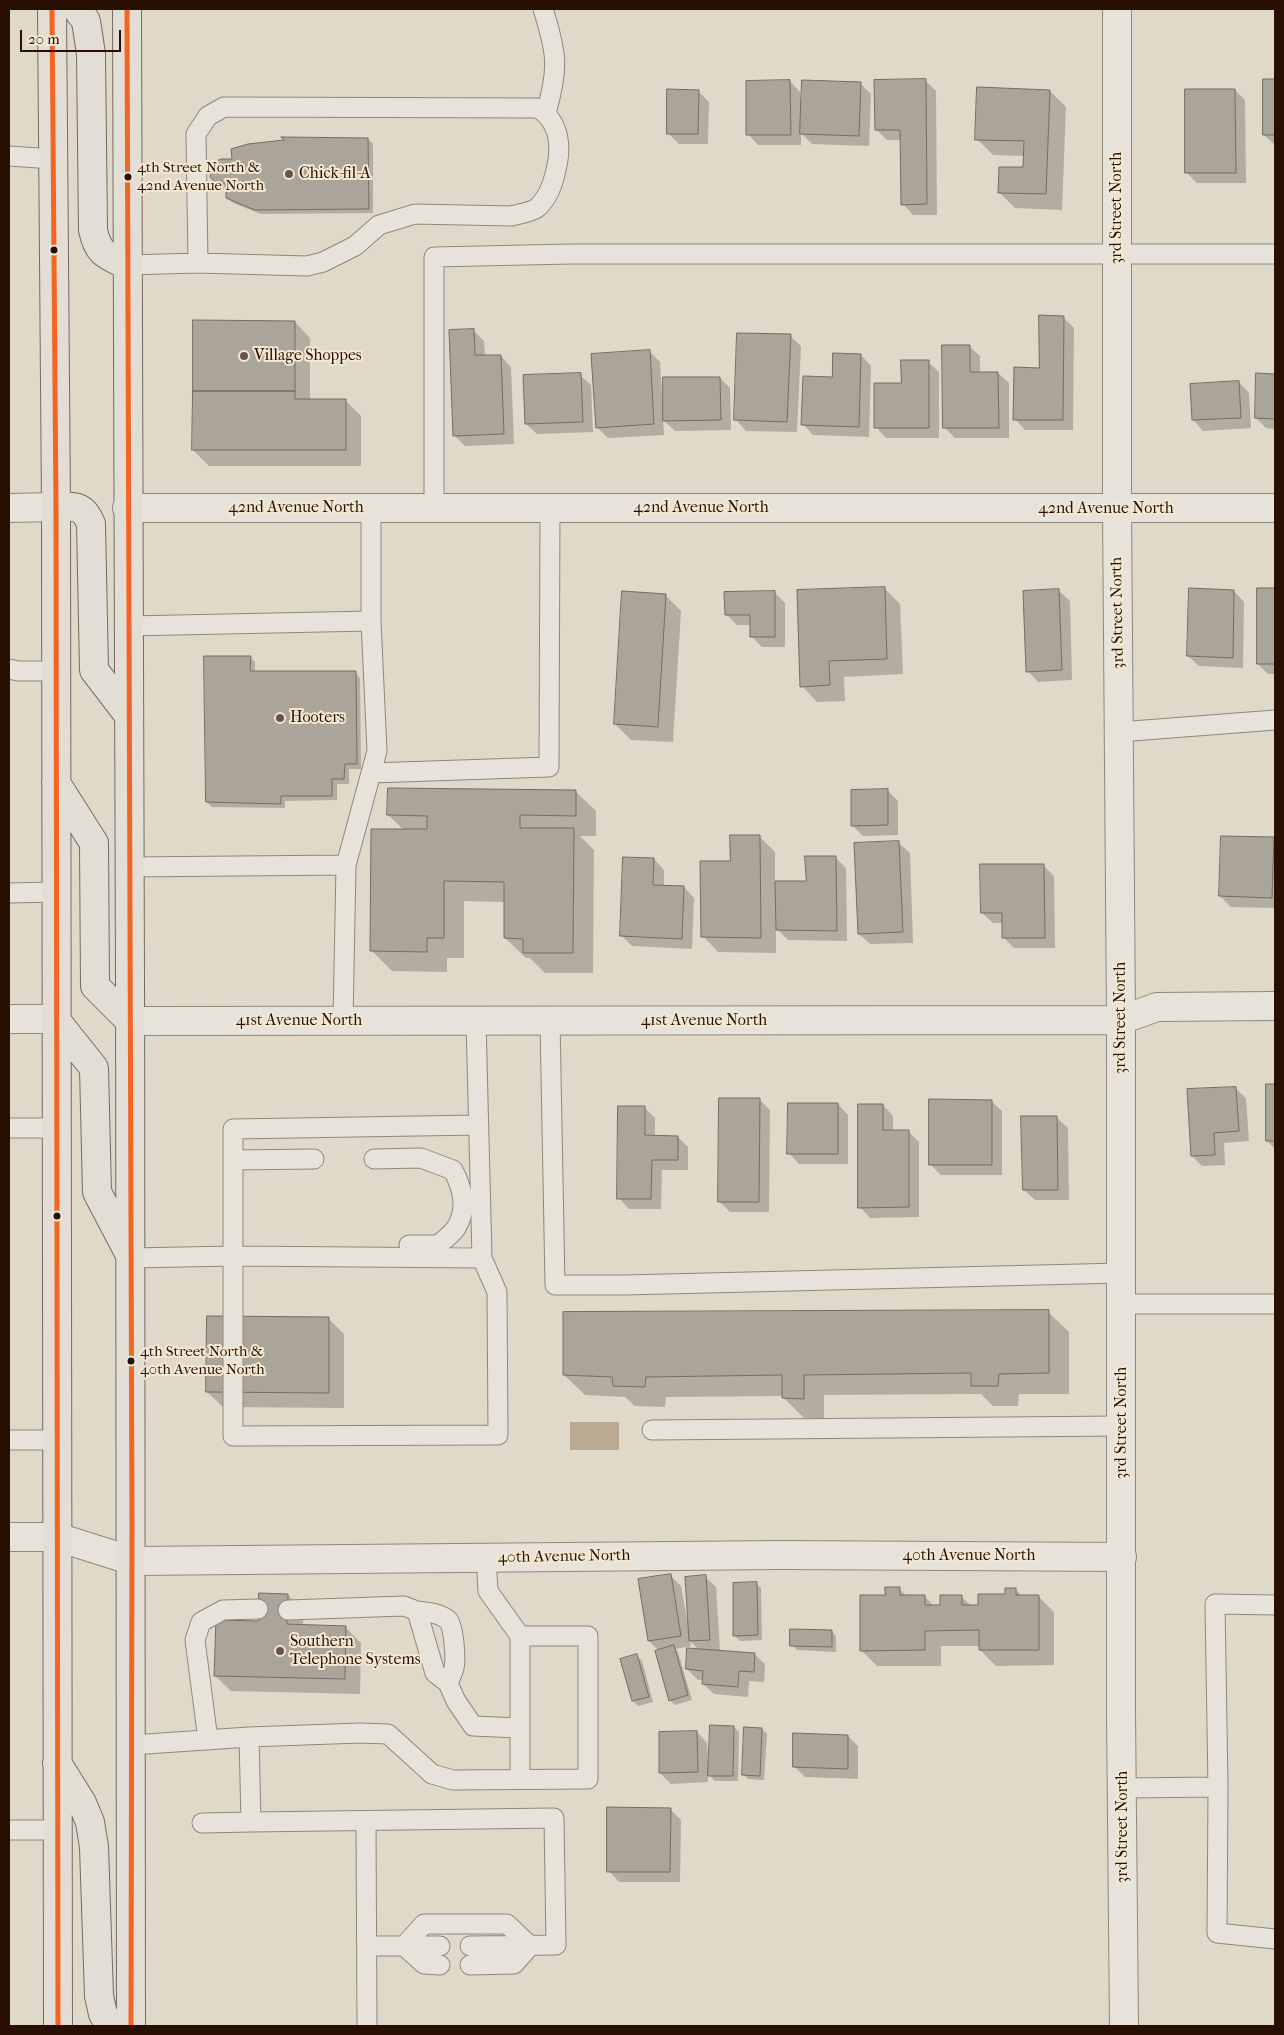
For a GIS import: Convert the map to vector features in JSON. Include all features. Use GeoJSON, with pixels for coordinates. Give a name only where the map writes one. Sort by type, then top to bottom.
{"type":"FeatureCollection","features":[{"type":"Feature","properties":{"kind":"main road"},"geometry":{"type":"LineString","coordinates":[[52,9],[56,507],[55,1018],[58,2026]]}},
{"type":"Feature","properties":{"kind":"main road"},"geometry":{"type":"LineString","coordinates":[[77,9],[86,21],[90,54],[93,230],[96,246],[108,256],[126,265]]}},
{"type":"Feature","properties":{"kind":"main road"},"geometry":{"type":"LineString","coordinates":[[126,9],[127,713],[132,1258],[131,2026]]}},
{"type":"Feature","properties":{"kind":"main road"},"geometry":{"type":"LineString","coordinates":[[56,507],[76,506],[86,512],[91,524],[94,670],[127,713]]}},
{"type":"Feature","properties":{"kind":"main road"},"geometry":{"type":"LineString","coordinates":[[56,783],[94,843],[94,986],[130,1021]]}},
{"type":"Feature","properties":{"kind":"main road"},"geometry":{"type":"LineString","coordinates":[[55,1018],[94,1068],[96,1192],[132,1258]]}},
{"type":"Feature","properties":{"kind":"main road"},"geometry":{"type":"LineString","coordinates":[[57,1763],[82,1803],[90,1822],[94,1847],[98,1996],[102,2014],[110,2026]]}},
{"type":"Feature","properties":{"kind":"street","name":"3rd Street North"},"geometry":{"type":"LineString","coordinates":[[1117,9],[1117,509],[1121,1020],[1124,2026]]}},
{"type":"Feature","properties":{"kind":"street"},"geometry":{"type":"LineString","coordinates":[[9,508],[56,507]]}},
{"type":"Feature","properties":{"kind":"street","name":"42nd Avenue North"},"geometry":{"type":"LineString","coordinates":[[127,508],[1275,508]]}},
{"type":"Feature","properties":{"kind":"street","name":"41st Avenue North"},"geometry":{"type":"LineString","coordinates":[[130,1021],[1121,1020],[1156,1007],[1275,1006]]}},
{"type":"Feature","properties":{"kind":"street"},"geometry":{"type":"LineString","coordinates":[[9,1019],[55,1018]]}},
{"type":"Feature","properties":{"kind":"street","name":"40th Avenue North"},"geometry":{"type":"LineString","coordinates":[[9,1536],[57,1537],[132,1561],[781,1555],[1122,1557]]}},
{"type":"Feature","properties":{"kind":"lane"},"geometry":{"type":"LineString","coordinates":[[543,9],[553,41],[556,67],[553,89],[546,113]]}},
{"type":"Feature","properties":{"kind":"lane"},"geometry":{"type":"LineString","coordinates":[[126,265],[198,263],[307,266],[323,262],[355,246],[379,225],[402,217],[415,214],[511,216],[524,214],[536,208],[546,198],[552,186],[560,152],[554,126],[546,113],[538,108],[224,107],[208,116],[196,134],[198,263]]}},
{"type":"Feature","properties":{"kind":"lane"},"geometry":{"type":"LineString","coordinates":[[9,156],[53,159]]}},
{"type":"Feature","properties":{"kind":"lane"},"geometry":{"type":"LineString","coordinates":[[434,508],[434,257],[571,254],[1275,254]]}},
{"type":"Feature","properties":{"kind":"lane"},"geometry":{"type":"LineString","coordinates":[[343,1021],[346,866],[377,751],[371,621],[371,508]]}},
{"type":"Feature","properties":{"kind":"lane"},"geometry":{"type":"LineString","coordinates":[[371,773],[549,767],[550,508]]}},
{"type":"Feature","properties":{"kind":"lane"},"geometry":{"type":"LineString","coordinates":[[128,626],[371,621]]}},
{"type":"Feature","properties":{"kind":"lane"},"geometry":{"type":"LineString","coordinates":[[9,669],[18,671],[56,671]]}},
{"type":"Feature","properties":{"kind":"lane"},"geometry":{"type":"LineString","coordinates":[[1119,732],[1275,720]]}},
{"type":"Feature","properties":{"kind":"lane"},"geometry":{"type":"LineString","coordinates":[[129,867],[346,866]]}},
{"type":"Feature","properties":{"kind":"lane"},"geometry":{"type":"LineString","coordinates":[[9,893],[56,892]]}},
{"type":"Feature","properties":{"kind":"lane"},"geometry":{"type":"LineString","coordinates":[[476,1020],[479,1125],[482,1258],[497,1292],[498,1435],[233,1436],[233,1129],[479,1125]]}},
{"type":"Feature","properties":{"kind":"lane"},"geometry":{"type":"LineString","coordinates":[[550,1021],[555,1285],[644,1285],[1122,1273]]}},
{"type":"Feature","properties":{"kind":"lane"},"geometry":{"type":"LineString","coordinates":[[9,1128],[56,1128]]}},
{"type":"Feature","properties":{"kind":"lane"},"geometry":{"type":"LineString","coordinates":[[233,1256],[250,1246],[438,1245],[456,1229],[463,1209],[462,1187],[453,1170],[421,1158],[374,1159]]}},
{"type":"Feature","properties":{"kind":"lane"},"geometry":{"type":"LineString","coordinates":[[233,1160],[314,1159]]}},
{"type":"Feature","properties":{"kind":"lane"},"geometry":{"type":"LineString","coordinates":[[132,1258],[233,1256],[482,1258]]}},
{"type":"Feature","properties":{"kind":"lane"},"geometry":{"type":"LineString","coordinates":[[1122,1304],[1275,1304]]}},
{"type":"Feature","properties":{"kind":"lane"},"geometry":{"type":"LineString","coordinates":[[652,1430],[1122,1426]]}},
{"type":"Feature","properties":{"kind":"lane"},"geometry":{"type":"LineString","coordinates":[[9,1440],[57,1440]]}},
{"type":"Feature","properties":{"kind":"lane"},"geometry":{"type":"LineString","coordinates":[[486,1558],[488,1591],[520,1636],[520,1778]]}},
{"type":"Feature","properties":{"kind":"lane"},"geometry":{"type":"LineString","coordinates":[[1275,1604],[1215,1604],[1218,1787],[1216,1933],[1275,1939]]}},
{"type":"Feature","properties":{"kind":"lane"},"geometry":{"type":"LineString","coordinates":[[288,1610],[404,1606],[417,1612],[435,1613],[448,1620],[451,1627],[455,1667],[448,1683]]}},
{"type":"Feature","properties":{"kind":"lane"},"geometry":{"type":"LineString","coordinates":[[208,1740],[195,1640],[201,1622],[223,1610],[258,1609]]}},
{"type":"Feature","properties":{"kind":"lane"},"geometry":{"type":"LineString","coordinates":[[417,1612],[435,1673],[448,1683],[456,1701],[473,1726],[519,1728]]}},
{"type":"Feature","properties":{"kind":"lane"},"geometry":{"type":"LineString","coordinates":[[132,1745],[249,1737],[360,1733],[388,1734],[432,1774],[453,1780],[588,1778],[588,1636],[520,1636]]}},
{"type":"Feature","properties":{"kind":"lane"},"geometry":{"type":"LineString","coordinates":[[249,1737],[251,1822]]}},
{"type":"Feature","properties":{"kind":"lane"},"geometry":{"type":"LineString","coordinates":[[1124,1788],[1218,1787]]}},
{"type":"Feature","properties":{"kind":"lane"},"geometry":{"type":"LineString","coordinates":[[202,1823],[554,1818],[556,1945],[530,1946],[470,1956]]}},
{"type":"Feature","properties":{"kind":"lane"},"geometry":{"type":"LineString","coordinates":[[366,1821],[367,2026]]}},
{"type":"Feature","properties":{"kind":"lane"},"geometry":{"type":"LineString","coordinates":[[9,1830],[57,1830]]}},
{"type":"Feature","properties":{"kind":"lane"},"geometry":{"type":"LineString","coordinates":[[404,1946],[424,1924],[507,1924],[530,1946]]}},
{"type":"Feature","properties":{"kind":"lane"},"geometry":{"type":"LineString","coordinates":[[367,1946],[440,1946]]}},
{"type":"Feature","properties":{"kind":"lane"},"geometry":{"type":"LineString","coordinates":[[404,1946],[424,1964],[440,1965]]}},
{"type":"Feature","properties":{"kind":"shaded area"},"geometry":{"type":"Polygon","coordinates":[[[570,1422],[619,1422],[619,1450],[570,1450],[570,1422]]]}},
{"type":"Feature","properties":{"kind":"building"},"geometry":{"type":"Polygon","coordinates":[[[926,79],[927,204],[901,205],[900,130],[875,130],[874,80],[926,79]]]}},
{"type":"Feature","properties":{"kind":"building"},"geometry":{"type":"Polygon","coordinates":[[[1263,79],[1275,79],[1275,135],[1263,135],[1263,79]]]}},
{"type":"Feature","properties":{"kind":"building"},"geometry":{"type":"Polygon","coordinates":[[[790,80],[791,135],[746,135],[746,81],[790,80]]]}},
{"type":"Feature","properties":{"kind":"building"},"geometry":{"type":"Polygon","coordinates":[[[802,80],[861,82],[859,136],[800,134],[802,80]]]}},
{"type":"Feature","properties":{"kind":"building"},"geometry":{"type":"Polygon","coordinates":[[[977,87],[1050,90],[1046,194],[998,193],[999,167],[1023,167],[1024,141],[975,140],[977,87]]]}},
{"type":"Feature","properties":{"kind":"building"},"geometry":{"type":"Polygon","coordinates":[[[667,89],[699,90],[698,134],[667,134],[667,89]]]}},
{"type":"Feature","properties":{"kind":"building"},"geometry":{"type":"Polygon","coordinates":[[[1185,89],[1235,89],[1236,173],[1185,173],[1185,89]]]}},
{"type":"Feature","properties":{"kind":"building","name":"Chick-fil-A"},"geometry":{"type":"Polygon","coordinates":[[[281,137],[368,138],[369,209],[255,210],[226,198],[226,184],[216,184],[210,177],[212,163],[221,159],[232,159],[231,149],[248,144],[284,140],[281,137]]]}},
{"type":"Feature","properties":{"kind":"building"},"geometry":{"type":"Polygon","coordinates":[[[1039,315],[1064,316],[1063,420],[1013,420],[1014,367],[1039,368],[1039,315]]]}},
{"type":"Feature","properties":{"kind":"building","name":"Village Shoppes"},"geometry":{"type":"Polygon","coordinates":[[[193,320],[295,321],[295,391],[193,391],[193,320]]]}},
{"type":"Feature","properties":{"kind":"building"},"geometry":{"type":"Polygon","coordinates":[[[474,329],[475,355],[501,355],[504,434],[453,436],[449,330],[474,329]]]}},
{"type":"Feature","properties":{"kind":"building"},"geometry":{"type":"Polygon","coordinates":[[[737,333],[791,334],[787,422],[734,420],[737,333]]]}},
{"type":"Feature","properties":{"kind":"building"},"geometry":{"type":"Polygon","coordinates":[[[942,345],[970,345],[970,372],[998,372],[999,428],[943,428],[942,345]]]}},
{"type":"Feature","properties":{"kind":"building"},"geometry":{"type":"Polygon","coordinates":[[[650,350],[654,424],[596,428],[591,354],[650,350]]]}},
{"type":"Feature","properties":{"kind":"building"},"geometry":{"type":"Polygon","coordinates":[[[833,353],[861,354],[859,427],[801,425],[803,376],[832,377],[833,353]]]}},
{"type":"Feature","properties":{"kind":"building"},"geometry":{"type":"Polygon","coordinates":[[[901,360],[929,360],[929,428],[874,428],[874,383],[901,383],[901,360]]]}},
{"type":"Feature","properties":{"kind":"building"},"geometry":{"type":"Polygon","coordinates":[[[581,373],[583,422],[525,424],[523,375],[581,373]]]}},
{"type":"Feature","properties":{"kind":"building"},"geometry":{"type":"Polygon","coordinates":[[[1256,373],[1275,374],[1275,419],[1255,418],[1256,373]]]}},
{"type":"Feature","properties":{"kind":"building"},"geometry":{"type":"Polygon","coordinates":[[[663,377],[720,377],[721,420],[663,421],[663,377]]]}},
{"type":"Feature","properties":{"kind":"building"},"geometry":{"type":"Polygon","coordinates":[[[1239,381],[1241,418],[1192,420],[1190,384],[1239,381]]]}},
{"type":"Feature","properties":{"kind":"building"},"geometry":{"type":"Polygon","coordinates":[[[193,391],[295,391],[295,399],[346,399],[346,450],[192,450],[193,391]]]}},
{"type":"Feature","properties":{"kind":"building"},"geometry":{"type":"Polygon","coordinates":[[[885,587],[887,659],[829,661],[830,685],[800,687],[797,590],[885,587]]]}},
{"type":"Feature","properties":{"kind":"building"},"geometry":{"type":"Polygon","coordinates":[[[1189,588],[1234,590],[1233,658],[1187,656],[1189,588]]]}},
{"type":"Feature","properties":{"kind":"building"},"geometry":{"type":"Polygon","coordinates":[[[1257,588],[1275,588],[1275,664],[1257,664],[1257,588]]]}},
{"type":"Feature","properties":{"kind":"building"},"geometry":{"type":"Polygon","coordinates":[[[1059,589],[1062,670],[1026,672],[1023,591],[1059,589]]]}},
{"type":"Feature","properties":{"kind":"building"},"geometry":{"type":"Polygon","coordinates":[[[622,591],[666,594],[658,727],[614,724],[622,591]]]}},
{"type":"Feature","properties":{"kind":"building"},"geometry":{"type":"Polygon","coordinates":[[[775,591],[775,637],[750,637],[750,615],[725,615],[724,592],[775,591]]]}},
{"type":"Feature","properties":{"kind":"building","name":"Hooters"},"geometry":{"type":"Polygon","coordinates":[[[204,656],[251,656],[250,671],[356,671],[357,764],[345,764],[344,779],[332,779],[332,796],[281,796],[281,804],[206,802],[204,656]]]}},
{"type":"Feature","properties":{"kind":"building"},"geometry":{"type":"Polygon","coordinates":[[[388,788],[576,790],[576,816],[520,815],[520,828],[574,828],[573,953],[523,953],[523,939],[504,938],[504,882],[444,881],[444,938],[427,938],[427,952],[370,951],[371,829],[427,829],[427,816],[387,815],[388,788]]]}},
{"type":"Feature","properties":{"kind":"building"},"geometry":{"type":"Polygon","coordinates":[[[888,789],[888,825],[851,826],[851,790],[888,789]]]}},
{"type":"Feature","properties":{"kind":"building"},"geometry":{"type":"Polygon","coordinates":[[[730,835],[760,835],[761,938],[701,937],[700,861],[730,861],[730,835]]]}},
{"type":"Feature","properties":{"kind":"building"},"geometry":{"type":"Polygon","coordinates":[[[1221,836],[1274,837],[1272,898],[1219,896],[1221,836]]]}},
{"type":"Feature","properties":{"kind":"building"},"geometry":{"type":"Polygon","coordinates":[[[899,841],[903,932],[858,934],[854,843],[899,841]]]}},
{"type":"Feature","properties":{"kind":"building"},"geometry":{"type":"Polygon","coordinates":[[[805,856],[836,856],[837,931],[776,930],[775,881],[806,881],[805,856]]]}},
{"type":"Feature","properties":{"kind":"building"},"geometry":{"type":"Polygon","coordinates":[[[623,857],[654,858],[653,885],[684,886],[682,939],[620,936],[623,857]]]}},
{"type":"Feature","properties":{"kind":"building"},"geometry":{"type":"Polygon","coordinates":[[[980,864],[1044,864],[1045,938],[1002,938],[1002,913],[981,913],[980,864]]]}},
{"type":"Feature","properties":{"kind":"building"},"geometry":{"type":"Polygon","coordinates":[[[1266,1084],[1275,1084],[1275,1141],[1266,1141],[1266,1084]]]}},
{"type":"Feature","properties":{"kind":"building"},"geometry":{"type":"Polygon","coordinates":[[[1236,1087],[1239,1131],[1214,1133],[1215,1155],[1191,1156],[1187,1089],[1236,1087]]]}},
{"type":"Feature","properties":{"kind":"building"},"geometry":{"type":"Polygon","coordinates":[[[719,1098],[760,1098],[759,1202],[718,1202],[719,1098]]]}},
{"type":"Feature","properties":{"kind":"building"},"geometry":{"type":"Polygon","coordinates":[[[929,1099],[992,1100],[992,1165],[929,1165],[929,1099]]]}},
{"type":"Feature","properties":{"kind":"building"},"geometry":{"type":"Polygon","coordinates":[[[788,1103],[838,1103],[838,1154],[787,1154],[788,1103]]]}},
{"type":"Feature","properties":{"kind":"building"},"geometry":{"type":"Polygon","coordinates":[[[858,1104],[883,1104],[883,1130],[909,1130],[909,1207],[858,1208],[858,1104]]]}},
{"type":"Feature","properties":{"kind":"building"},"geometry":{"type":"Polygon","coordinates":[[[618,1106],[645,1106],[645,1135],[678,1136],[678,1160],[652,1160],[651,1199],[617,1199],[618,1106]]]}},
{"type":"Feature","properties":{"kind":"building"},"geometry":{"type":"Polygon","coordinates":[[[1021,1116],[1057,1116],[1058,1190],[1023,1190],[1021,1116]]]}},
{"type":"Feature","properties":{"kind":"building"},"geometry":{"type":"Polygon","coordinates":[[[1049,1310],[1049,1373],[999,1374],[998,1386],[971,1386],[971,1373],[804,1375],[804,1399],[782,1398],[782,1375],[646,1377],[645,1387],[613,1386],[612,1377],[563,1375],[563,1312],[1049,1310]]]}},
{"type":"Feature","properties":{"kind":"building"},"geometry":{"type":"Polygon","coordinates":[[[207,1316],[329,1317],[329,1393],[206,1392],[207,1316]]]}},
{"type":"Feature","properties":{"kind":"building"},"geometry":{"type":"Polygon","coordinates":[[[671,1574],[681,1636],[648,1641],[638,1579],[671,1574]]]}},
{"type":"Feature","properties":{"kind":"building"},"geometry":{"type":"Polygon","coordinates":[[[706,1575],[710,1640],[689,1641],[685,1577],[706,1575]]]}},
{"type":"Feature","properties":{"kind":"building"},"geometry":{"type":"Polygon","coordinates":[[[757,1582],[758,1635],[733,1636],[733,1583],[757,1582]]]}},
{"type":"Feature","properties":{"kind":"building"},"geometry":{"type":"Polygon","coordinates":[[[885,1587],[900,1587],[900,1595],[925,1595],[925,1605],[940,1605],[940,1595],[962,1595],[962,1605],[978,1605],[978,1594],[1005,1594],[1005,1588],[1016,1588],[1016,1595],[1039,1595],[1039,1650],[979,1650],[979,1630],[925,1631],[925,1650],[860,1651],[860,1595],[885,1595],[885,1587]]]}},
{"type":"Feature","properties":{"kind":"building","name":"Southern Telephone Systems"},"geometry":{"type":"Polygon","coordinates":[[[259,1593],[288,1594],[287,1624],[346,1626],[345,1679],[214,1676],[216,1620],[258,1621],[259,1593]]]}},
{"type":"Feature","properties":{"kind":"building"},"geometry":{"type":"Polygon","coordinates":[[[790,1629],[832,1630],[832,1647],[790,1646],[790,1629]]]}},
{"type":"Feature","properties":{"kind":"building"},"geometry":{"type":"Polygon","coordinates":[[[674,1645],[688,1695],[669,1701],[655,1651],[674,1645]]]}},
{"type":"Feature","properties":{"kind":"building"},"geometry":{"type":"Polygon","coordinates":[[[687,1648],[755,1653],[754,1672],[739,1671],[738,1687],[702,1684],[703,1671],[686,1669],[687,1648]]]}},
{"type":"Feature","properties":{"kind":"building"},"geometry":{"type":"Polygon","coordinates":[[[637,1654],[649,1697],[632,1701],[620,1659],[637,1654]]]}},
{"type":"Feature","properties":{"kind":"building"},"geometry":{"type":"Polygon","coordinates":[[[710,1725],[734,1726],[733,1776],[708,1776],[710,1725]]]}},
{"type":"Feature","properties":{"kind":"building"},"geometry":{"type":"Polygon","coordinates":[[[744,1727],[762,1728],[760,1776],[742,1775],[744,1727]]]}},
{"type":"Feature","properties":{"kind":"building"},"geometry":{"type":"Polygon","coordinates":[[[697,1731],[698,1772],[659,1773],[659,1732],[697,1731]]]}},
{"type":"Feature","properties":{"kind":"building"},"geometry":{"type":"Polygon","coordinates":[[[793,1733],[848,1735],[848,1769],[793,1767],[793,1733]]]}},
{"type":"Feature","properties":{"kind":"building"},"geometry":{"type":"Polygon","coordinates":[[[607,1807],[671,1808],[670,1872],[607,1872],[607,1807]]]}},
{"type":"Feature","properties":{"kind":"transit line"},"geometry":{"type":"LineString","coordinates":[[52,9],[56,507],[58,2026]]}},
{"type":"Feature","properties":{"kind":"transit line"},"geometry":{"type":"LineString","coordinates":[[127,9],[132,1522],[131,2026]]}},
{"type":"Feature","properties":{"kind":"place","name":"Chick-fil-A"},"geometry":{"type":"Point","coordinates":[289,174]}},
{"type":"Feature","properties":{"kind":"place","name":"4th Street North & 42nd Avenue North"},"geometry":{"type":"Point","coordinates":[128,177]}},
{"type":"Feature","properties":{"kind":"place","name":"Village Shoppes"},"geometry":{"type":"Point","coordinates":[244,356]}},
{"type":"Feature","properties":{"kind":"place","name":"Hooters"},"geometry":{"type":"Point","coordinates":[280,718]}},
{"type":"Feature","properties":{"kind":"place","name":"4th Street North & 40th Avenue North"},"geometry":{"type":"Point","coordinates":[131,1361]}},
{"type":"Feature","properties":{"kind":"place","name":"Southern Telephone Systems"},"geometry":{"type":"Point","coordinates":[280,1651]}}]}
